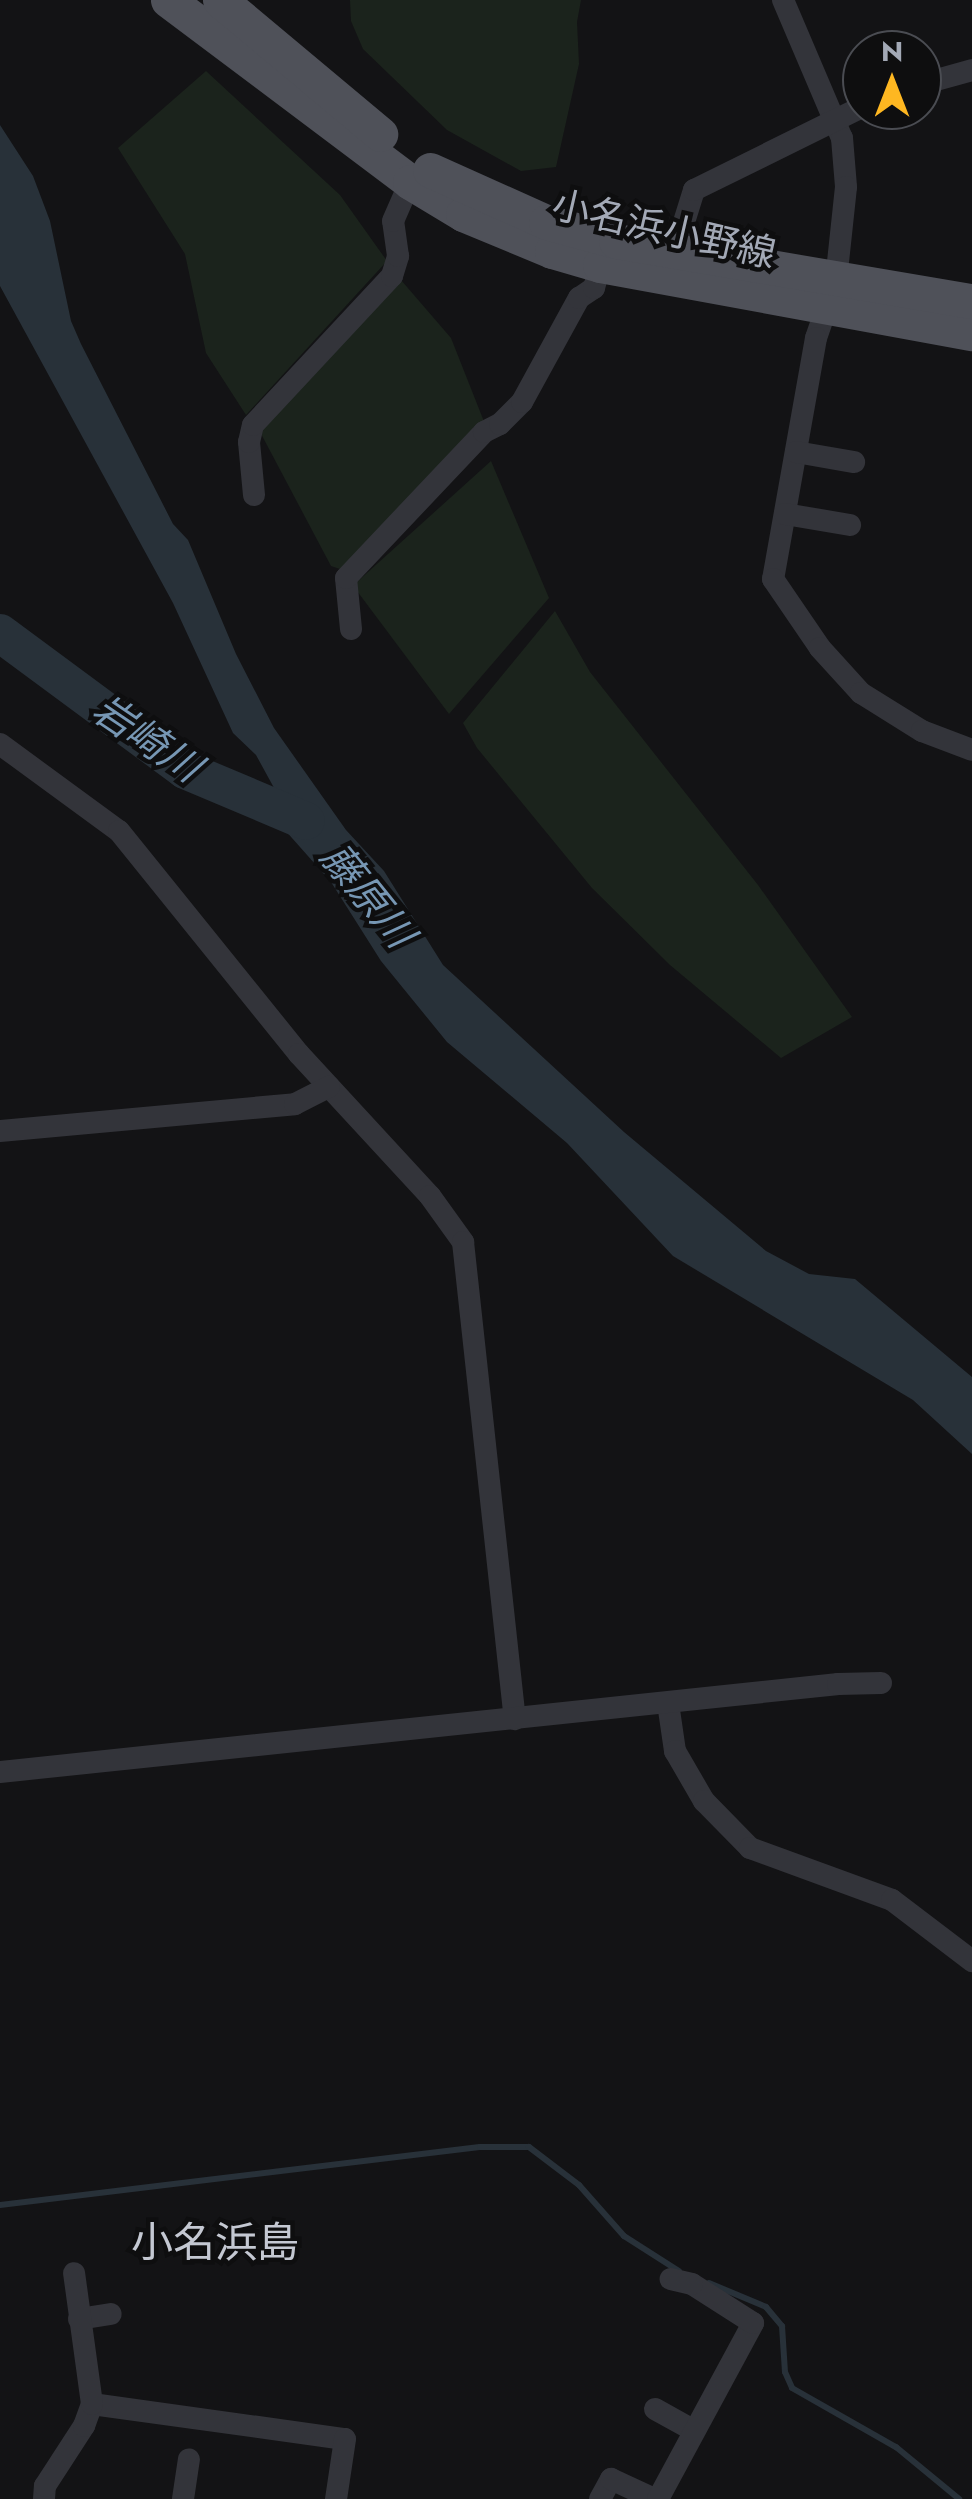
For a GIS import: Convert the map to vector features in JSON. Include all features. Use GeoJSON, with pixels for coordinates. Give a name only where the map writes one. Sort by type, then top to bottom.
{"type":"FeatureCollection","features":[{"type":"Feature","properties":{"kind":"main road","name":"小名浜小野線"},"geometry":{"type":"LineString","coordinates":[[168,0],[410,182],[463,214],[552,251],[600,265],[831,295],[972,301]]}},
{"type":"Feature","properties":{"kind":"main road","name":"小名浜小野線"},"geometry":{"type":"LineString","coordinates":[[220,0],[400,150],[440,176],[546,222],[675,251],[972,333]]}},
{"type":"Feature","properties":{"kind":"street"},"geometry":{"type":"LineString","coordinates":[[783,0],[834,118],[846,175],[831,295],[816,338],[773,579],[820,648],[862,692],[922,731],[972,750]]}},
{"type":"Feature","properties":{"kind":"street"},"geometry":{"type":"LineString","coordinates":[[942,78],[972,70]]}},
{"type":"Feature","properties":{"kind":"street"},"geometry":{"type":"LineString","coordinates":[[675,251],[694,190],[842,115]]}},
{"type":"Feature","properties":{"kind":"street"},"geometry":{"type":"LineString","coordinates":[[254,495],[249,442],[253,425],[392,276],[398,256],[393,221],[410,182]]}},
{"type":"Feature","properties":{"kind":"street"},"geometry":{"type":"LineString","coordinates":[[351,629],[346,578],[484,432],[500,424],[522,402],[580,298],[594,288],[600,265]]}},
{"type":"Feature","properties":{"kind":"street"},"geometry":{"type":"LineString","coordinates":[[796,452],[854,462]]}},
{"type":"Feature","properties":{"kind":"street"},"geometry":{"type":"LineString","coordinates":[[784,514],[850,525]]}},
{"type":"Feature","properties":{"kind":"street"},"geometry":{"type":"LineString","coordinates":[[0,744],[119,830],[330,1086],[430,1196],[463,1242],[515,1718]]}},
{"type":"Feature","properties":{"kind":"street"},"geometry":{"type":"LineString","coordinates":[[0,1132],[295,1104],[330,1086]]}},
{"type":"Feature","properties":{"kind":"street"},"geometry":{"type":"LineString","coordinates":[[0,1772],[848,1683],[881,1683]]}},
{"type":"Feature","properties":{"kind":"street"},"geometry":{"type":"LineString","coordinates":[[668,1703],[675,1751],[704,1801],[750,1848],[892,1900],[972,1962]]}},
{"type":"Feature","properties":{"kind":"street"},"geometry":{"type":"LineString","coordinates":[[44,2499],[45,2486],[84,2426],[92,2404],[74,2273]]}},
{"type":"Feature","properties":{"kind":"street"},"geometry":{"type":"LineString","coordinates":[[600,2499],[611,2478],[656,2499],[753,2323],[692,2284],[671,2279]]}},
{"type":"Feature","properties":{"kind":"street"},"geometry":{"type":"LineString","coordinates":[[80,2319],[111,2314]]}},
{"type":"Feature","properties":{"kind":"street"},"geometry":{"type":"LineString","coordinates":[[92,2404],[345,2439],[336,2499]]}},
{"type":"Feature","properties":{"kind":"street"},"geometry":{"type":"LineString","coordinates":[[655,2409],[692,2430]]}},
{"type":"Feature","properties":{"kind":"street"},"geometry":{"type":"LineString","coordinates":[[183,2499],[189,2459]]}},
{"type":"Feature","properties":{"kind":"shaded area"},"geometry":{"type":"Polygon","coordinates":[[[350,0],[581,0],[577,22],[579,64],[556,167],[521,171],[447,130],[363,49],[351,21],[350,0]]]}},
{"type":"Feature","properties":{"kind":"shaded area"},"geometry":{"type":"Polygon","coordinates":[[[206,71],[340,195],[387,261],[246,415],[206,353],[185,254],[118,148],[206,71]]]}},
{"type":"Feature","properties":{"kind":"shaded area"},"geometry":{"type":"Polygon","coordinates":[[[401,280],[451,338],[485,424],[349,572],[331,566],[259,430],[401,280]]]}},
{"type":"Feature","properties":{"kind":"shaded area"},"geometry":{"type":"Polygon","coordinates":[[[491,461],[549,598],[449,714],[357,591],[357,582],[491,461]]]}},
{"type":"Feature","properties":{"kind":"shaded area"},"geometry":{"type":"Polygon","coordinates":[[[555,611],[590,672],[758,885],[852,1017],[781,1058],[670,965],[592,888],[477,748],[463,723],[555,611]]]}},
{"type":"Feature","properties":{"kind":"water","name":"藤原川"},"geometry":{"type":"Polygon","coordinates":[[[0,125],[33,176],[50,221],[71,321],[81,344],[173,524],[188,540],[236,654],[274,728],[346,830],[384,871],[443,965],[624,1132],[766,1251],[809,1274],[855,1279],[972,1377],[972,1454],[913,1400],[673,1256],[567,1143],[447,1042],[381,961],[331,882],[284,829],[279,797],[256,755],[233,733],[173,603],[0,286],[0,125]]]}},
{"type":"Feature","properties":{"kind":"waterway","name":"岩崎川"},"geometry":{"type":"LineString","coordinates":[[0,633],[185,770],[306,821]]}},
{"type":"Feature","properties":{"kind":"waterway"},"geometry":{"type":"LineString","coordinates":[[0,2205],[480,2147],[529,2147],[579,2185],[624,2236],[679,2271]]}},
{"type":"Feature","properties":{"kind":"waterway"},"geometry":{"type":"LineString","coordinates":[[709,2283],[766,2307],[782,2326],[785,2372],[792,2388],[896,2447],[959,2499]]}},
{"type":"Feature","properties":{"kind":"district","name":"小名浜島"},"geometry":{"type":"Point","coordinates":[215,2243]}}]}
